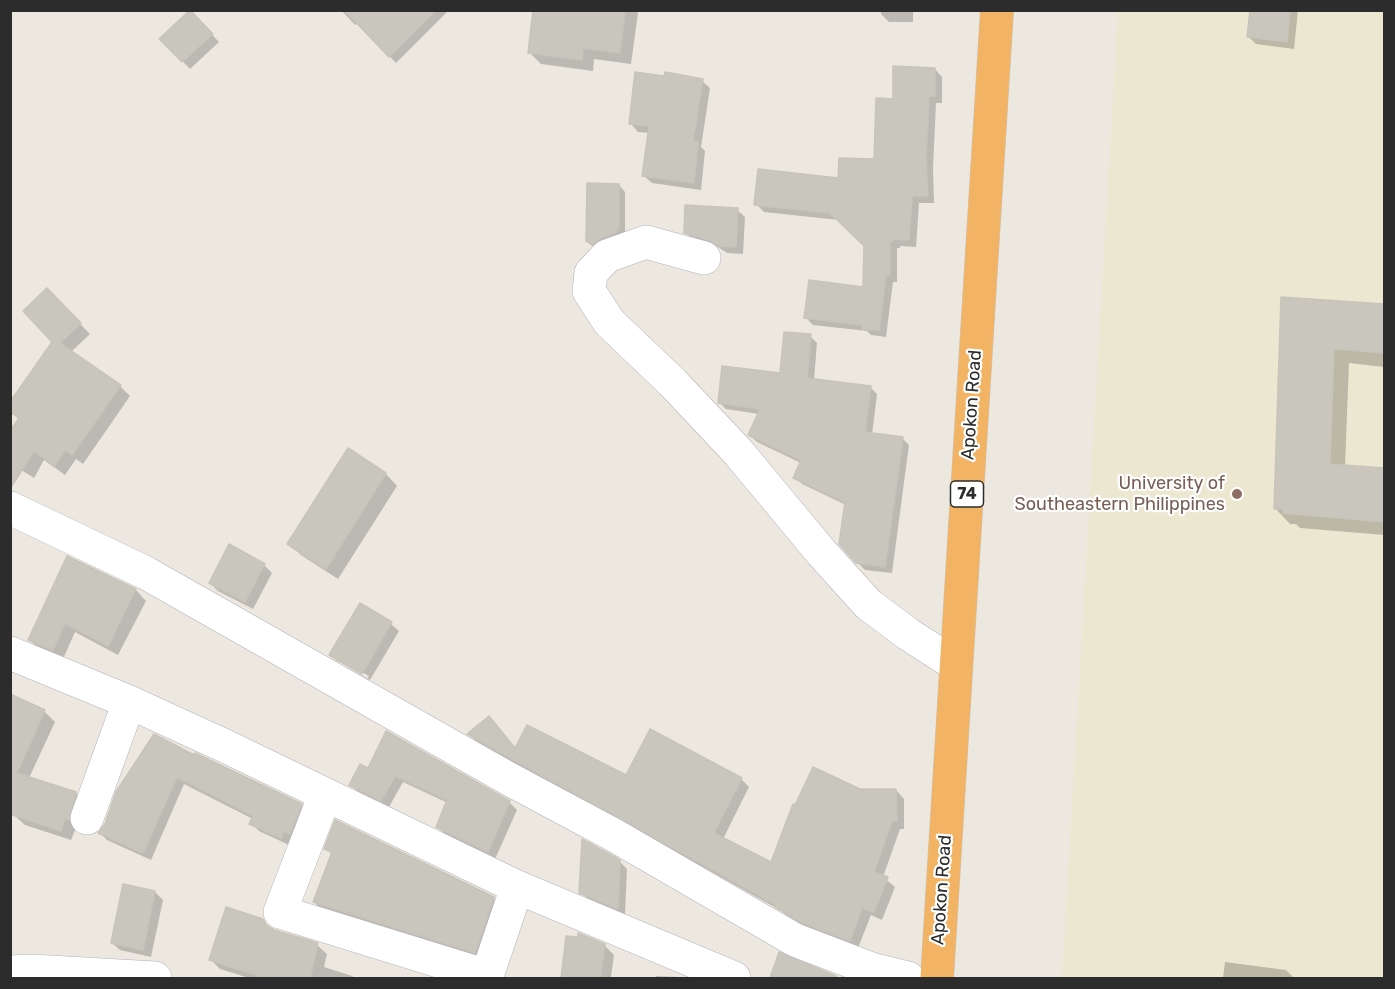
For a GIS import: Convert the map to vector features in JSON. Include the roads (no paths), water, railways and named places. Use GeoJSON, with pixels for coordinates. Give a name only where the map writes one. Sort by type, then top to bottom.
{"type":"FeatureCollection","features":[{"type":"Feature","properties":{"kind":"highway","name":"Apokon Road"},"geometry":{"type":"LineString","coordinates":[[936,978],[997,10]]}},
{"type":"Feature","properties":{"kind":"street"},"geometry":{"type":"LineString","coordinates":[[704,258],[646,242],[607,256],[591,273],[589,291],[609,322],[673,383],[738,452],[821,552],[868,604],[908,634],[956,665]]}},
{"type":"Feature","properties":{"kind":"street"},"geometry":{"type":"LineString","coordinates":[[10,508],[146,573],[489,768],[612,834],[795,940],[852,962],[908,978]]}},
{"type":"Feature","properties":{"kind":"street"},"geometry":{"type":"LineString","coordinates":[[10,653],[129,702],[517,887],[734,978]]}},
{"type":"Feature","properties":{"kind":"street"},"geometry":{"type":"LineString","coordinates":[[87,818],[129,702]]}},
{"type":"Feature","properties":{"kind":"street"},"geometry":{"type":"LineString","coordinates":[[325,795],[280,912],[487,976],[517,887]]}},
{"type":"Feature","properties":{"kind":"street"},"geometry":{"type":"LineString","coordinates":[[10,972],[32,971],[155,978]]}},
{"type":"Feature","properties":{"kind":"place","name":"University of Southeastern Philippines"},"geometry":{"type":"Point","coordinates":[1237,494]}}]}
